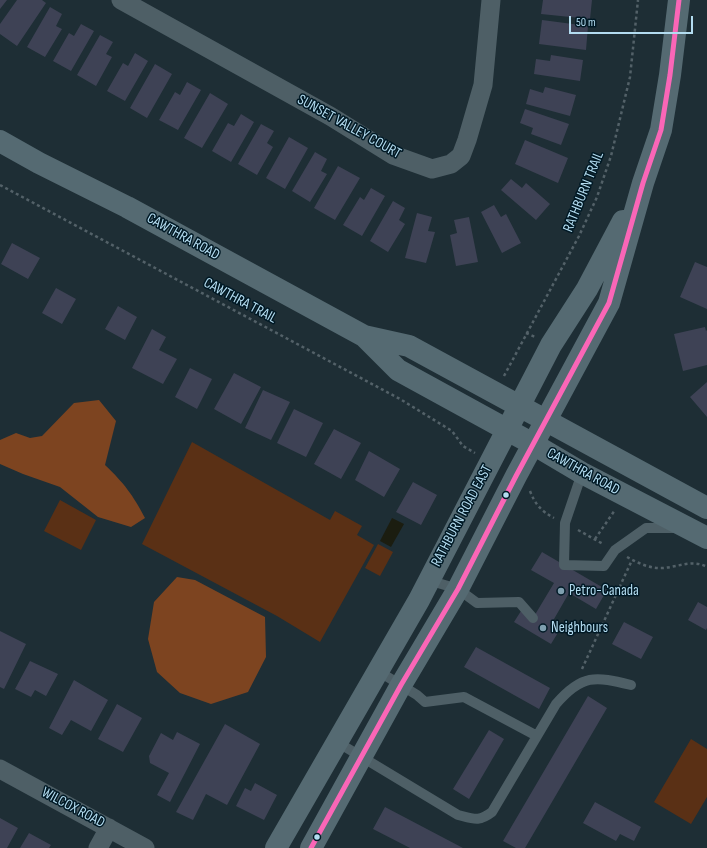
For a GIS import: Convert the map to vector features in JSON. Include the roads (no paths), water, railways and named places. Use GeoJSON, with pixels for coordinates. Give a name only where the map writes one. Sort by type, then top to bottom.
{"type":"FeatureCollection","features":[{"type":"Feature","properties":{"kind":"street","name":"SUNSET VALLEY COURT"},"geometry":{"type":"LineString","coordinates":[[121,0],[330,116],[393,155],[432,169],[450,164],[461,156],[467,140],[483,85],[491,0]]}},
{"type":"Feature","properties":{"kind":"street","name":"RATHBURN ROAD EAST"},"geometry":{"type":"LineString","coordinates":[[311,848],[401,685],[458,589],[516,476],[609,303],[643,183],[661,130],[679,0]]}},
{"type":"Feature","properties":{"kind":"street","name":"CAWTHRA ROAD"},"geometry":{"type":"LineString","coordinates":[[0,141],[39,163],[127,206],[364,336],[409,346],[707,508]]}},
{"type":"Feature","properties":{"kind":"street","name":"RATHBURN ROAD EAST"},"geometry":{"type":"LineString","coordinates":[[276,848],[419,600],[428,580],[551,345],[587,289],[643,183]]}},
{"type":"Feature","properties":{"kind":"street","name":"CAWTHRA ROAD"},"geometry":{"type":"LineString","coordinates":[[364,336],[398,370],[533,444],[582,473],[707,538]]}},
{"type":"Feature","properties":{"kind":"street","name":"WILCOX ROAD"},"geometry":{"type":"LineString","coordinates":[[0,769],[145,848]]}},
{"type":"Feature","properties":{"kind":"street"},"geometry":{"type":"LineString","coordinates":[[98,848],[109,828]]}},
{"type":"Feature","properties":{"kind":"lane"},"geometry":{"type":"LineString","coordinates":[[582,473],[565,523],[564,565],[604,566],[615,550],[646,528],[686,528]]}},
{"type":"Feature","properties":{"kind":"lane"},"geometry":{"type":"LineString","coordinates":[[428,580],[458,589],[477,603],[518,602],[533,618]]}},
{"type":"Feature","properties":{"kind":"lane"},"geometry":{"type":"LineString","coordinates":[[378,670],[425,702],[464,698],[537,736]]}},
{"type":"Feature","properties":{"kind":"lane"},"geometry":{"type":"LineString","coordinates":[[337,742],[458,815],[472,819],[484,818],[492,812],[556,704],[566,692],[579,683],[590,679],[601,679],[631,685]]}},
{"type":"Feature","properties":{"kind":"place","name":"Petro-Canada"},"geometry":{"type":"Point","coordinates":[561,591]}},
{"type":"Feature","properties":{"kind":"place","name":"Neighbours"},"geometry":{"type":"Point","coordinates":[543,628]}}]}
